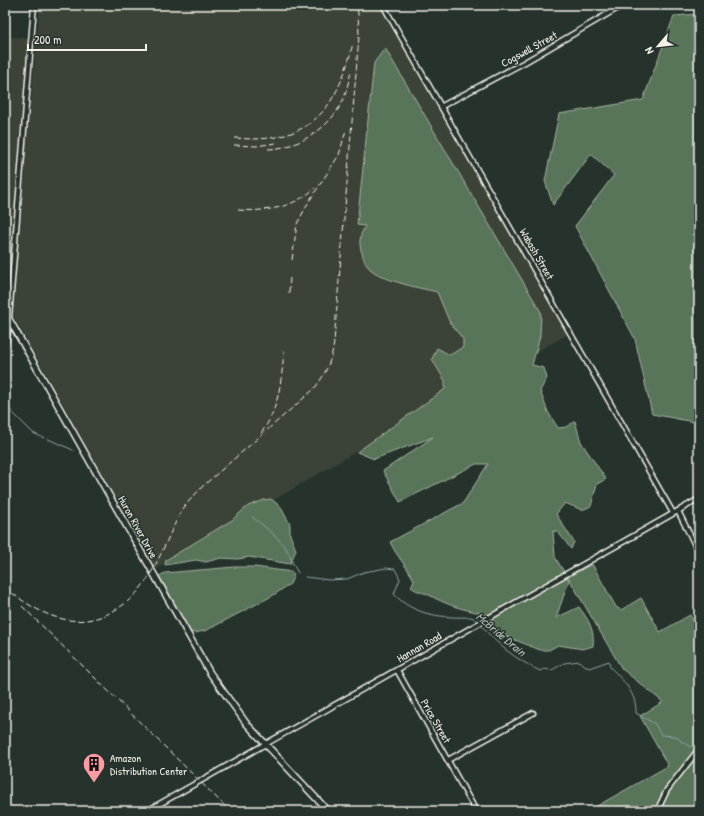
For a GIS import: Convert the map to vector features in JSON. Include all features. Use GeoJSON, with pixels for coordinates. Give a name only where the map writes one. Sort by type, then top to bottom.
{"type":"FeatureCollection","features":[{"type":"Feature","properties":{"kind":"main road","name":"Huron River Drive"},"geometry":{"type":"LineString","coordinates":[[5,312],[199,655],[231,705],[265,744],[328,811]]}},
{"type":"Feature","properties":{"kind":"street"},"geometry":{"type":"LineString","coordinates":[[5,348],[12,288],[34,5]]}},
{"type":"Feature","properties":{"kind":"street","name":"Wabash Street"},"geometry":{"type":"LineString","coordinates":[[383,5],[699,553]]}},
{"type":"Feature","properties":{"kind":"street","name":"Cogswell Street"},"geometry":{"type":"LineString","coordinates":[[442,106],[524,62],[623,5]]}},
{"type":"Feature","properties":{"kind":"street"},"geometry":{"type":"LineString","coordinates":[[5,295],[12,288]]}},
{"type":"Feature","properties":{"kind":"street"},"geometry":{"type":"LineString","coordinates":[[5,356],[5,403]]}},
{"type":"Feature","properties":{"kind":"street","name":"Hannan Road"},"geometry":{"type":"LineString","coordinates":[[147,811],[699,499]]}},
{"type":"Feature","properties":{"kind":"street","name":"Price Street"},"geometry":{"type":"LineString","coordinates":[[397,670],[448,760],[533,713]]}},
{"type":"Feature","properties":{"kind":"street"},"geometry":{"type":"LineString","coordinates":[[657,811],[667,790],[699,749]]}},
{"type":"Feature","properties":{"kind":"street"},"geometry":{"type":"LineString","coordinates":[[448,760],[476,811]]}},
{"type":"Feature","properties":{"kind":"shaded area"},"geometry":{"type":"Polygon","coordinates":[[[40,5],[379,5],[570,333],[359,450],[156,569],[13,316],[22,186],[40,5]]]}},
{"type":"Feature","properties":{"kind":"shaded area"},"geometry":{"type":"Polygon","coordinates":[[[5,36],[29,39],[24,103],[19,139],[20,151],[11,261],[7,290],[5,293],[5,36]]]}},
{"type":"Feature","properties":{"kind":"green space"},"geometry":{"type":"Polygon","coordinates":[[[699,14],[699,423],[652,414],[635,339],[575,226],[614,175],[591,154],[553,205],[545,181],[559,114],[643,100],[674,16],[699,14]]]}},
{"type":"Feature","properties":{"kind":"green space"},"geometry":{"type":"Polygon","coordinates":[[[385,48],[541,312],[540,336],[532,365],[544,368],[547,378],[540,391],[548,412],[558,428],[566,427],[575,421],[581,442],[606,479],[597,484],[591,506],[582,510],[565,503],[556,514],[574,542],[571,549],[558,532],[553,531],[555,557],[569,580],[556,618],[579,607],[592,630],[593,646],[583,649],[558,645],[549,650],[540,650],[488,629],[482,613],[449,605],[411,587],[414,580],[390,542],[463,503],[488,464],[476,464],[400,502],[383,471],[433,437],[374,459],[357,452],[445,389],[445,381],[432,359],[437,348],[450,355],[463,347],[463,339],[450,323],[437,292],[409,286],[378,275],[366,264],[361,249],[360,239],[365,226],[357,225],[374,63],[385,48]]]}},
{"type":"Feature","properties":{"kind":"green space"},"geometry":{"type":"Polygon","coordinates":[[[271,499],[280,506],[290,524],[290,535],[296,550],[290,564],[249,557],[238,559],[221,558],[206,562],[196,560],[165,565],[166,560],[232,520],[248,506],[271,499]]]}},
{"type":"Feature","properties":{"kind":"green space"},"geometry":{"type":"Polygon","coordinates":[[[592,564],[616,607],[621,610],[641,598],[660,632],[690,615],[699,630],[699,811],[588,811],[668,766],[640,716],[663,702],[622,669],[568,577],[592,564]]]}},
{"type":"Feature","properties":{"kind":"green space"},"geometry":{"type":"Polygon","coordinates":[[[234,567],[255,567],[292,572],[294,575],[290,584],[272,596],[207,630],[196,633],[190,632],[159,576],[165,573],[234,567]]]}},
{"type":"Feature","properties":{"kind":"waterway","name":"McBride Drain"},"geometry":{"type":"LineString","coordinates":[[8,408],[33,433],[44,438]]}},
{"type":"Feature","properties":{"kind":"waterway","name":"McBride Drain"},"geometry":{"type":"LineString","coordinates":[[48,439],[73,450]]}},
{"type":"Feature","properties":{"kind":"waterway","name":"McBride Drain"},"geometry":{"type":"LineString","coordinates":[[252,517],[285,547],[298,573]]}},
{"type":"Feature","properties":{"kind":"waterway","name":"McBride Drain"},"geometry":{"type":"LineString","coordinates":[[305,577],[329,580],[347,579],[364,572],[386,568],[395,569],[400,579],[394,594],[411,607],[440,616],[472,617],[479,623]]}},
{"type":"Feature","properties":{"kind":"waterway","name":"McBride Drain"},"geometry":{"type":"LineString","coordinates":[[481,625],[508,651],[523,662],[540,671],[544,669],[552,670],[564,663],[579,661],[589,668],[609,661],[610,667],[624,682],[632,694],[636,706],[636,713],[655,724],[661,735],[676,736],[682,742],[692,747]]}},
{"type":"Feature","properties":{"kind":"railway"},"geometry":{"type":"LineString","coordinates":[[5,588],[38,610],[61,619],[86,620],[100,617],[117,609],[131,599],[151,574],[181,512],[192,498],[203,486],[313,390],[321,379],[330,361],[334,342],[359,36],[358,13],[356,5]]}},
{"type":"Feature","properties":{"kind":"railway"},"geometry":{"type":"LineString","coordinates":[[235,138],[261,139],[282,136],[301,129],[316,119],[328,105],[338,88],[353,43]]}},
{"type":"Feature","properties":{"kind":"railway"},"geometry":{"type":"LineString","coordinates":[[268,149],[292,145],[314,134],[323,127],[339,108],[344,98],[351,71]]}},
{"type":"Feature","properties":{"kind":"railway"},"geometry":{"type":"LineString","coordinates":[[292,260],[297,224],[308,203],[339,155],[346,130]]}},
{"type":"Feature","properties":{"kind":"railway"},"geometry":{"type":"LineString","coordinates":[[234,145],[256,146],[276,143]]}},
{"type":"Feature","properties":{"kind":"railway"},"geometry":{"type":"LineString","coordinates":[[238,210],[259,210],[279,207],[298,200],[315,188]]}},
{"type":"Feature","properties":{"kind":"railway"},"geometry":{"type":"LineString","coordinates":[[289,293],[290,277]]}},
{"type":"Feature","properties":{"kind":"railway"},"geometry":{"type":"LineString","coordinates":[[261,433],[276,404],[281,382],[284,349]]}},
{"type":"Feature","properties":{"kind":"railway"},"geometry":{"type":"LineString","coordinates":[[22,606],[230,811]]}},
{"type":"Feature","properties":{"kind":"place","name":"Amazon Distribution Center"},"geometry":{"type":"Point","coordinates":[94,784]}}]}
